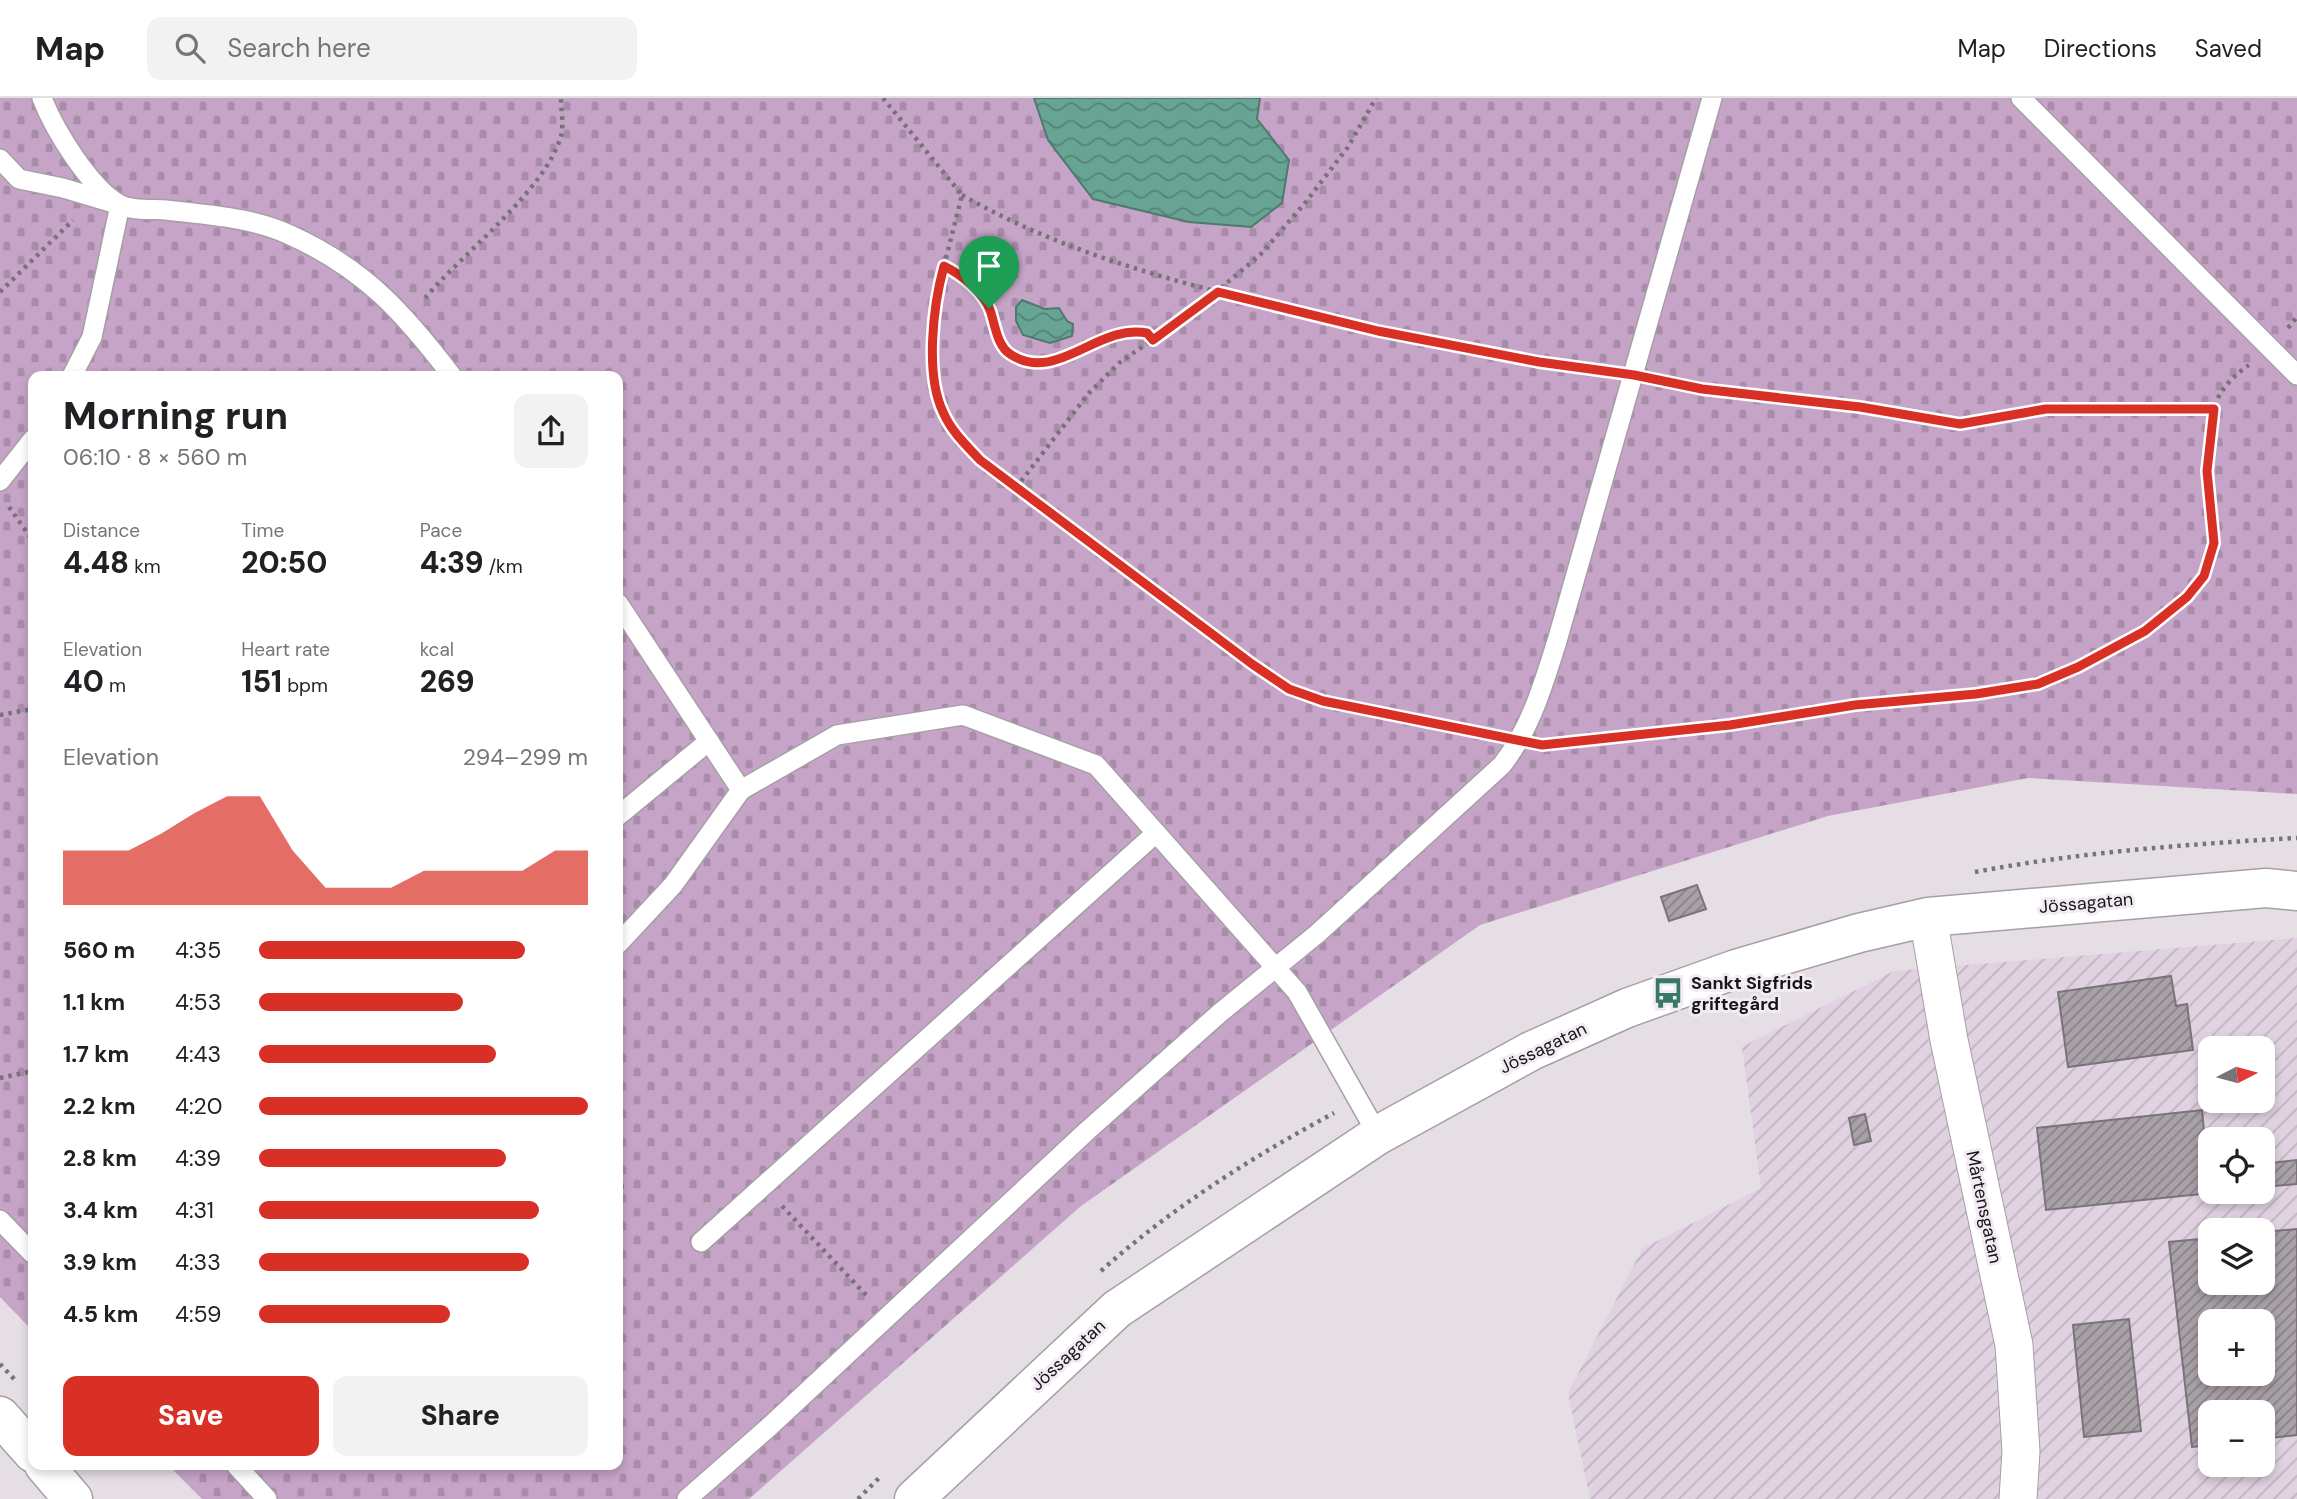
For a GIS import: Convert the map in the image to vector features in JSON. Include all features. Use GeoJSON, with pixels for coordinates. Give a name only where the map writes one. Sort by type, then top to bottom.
{"type":"FeatureCollection","features":[{"type":"Feature","properties":{"kind":"street","name":"Jössagatan"},"geometry":{"type":"LineString","coordinates":[[914,1499],[1117,1309],[1377,1135],[1531,1051],[1627,1008],[1783,954],[1928,917],[2266,888],[2297,891]]}},
{"type":"Feature","properties":{"kind":"street","name":"Mårtensgatan"},"geometry":{"type":"LineString","coordinates":[[1928,917],[1949,1040],[2014,1345],[2021,1451],[2018,1499]]}},
{"type":"Feature","properties":{"kind":"street"},"geometry":{"type":"LineString","coordinates":[[0,1416],[28,1447]]}},
{"type":"Feature","properties":{"kind":"street"},"geometry":{"type":"LineString","coordinates":[[48,1470],[73,1499]]}},
{"type":"Feature","properties":{"kind":"lane"},"geometry":{"type":"LineString","coordinates":[[42,98],[85,173],[120,205]]}},
{"type":"Feature","properties":{"kind":"lane"},"geometry":{"type":"LineString","coordinates":[[687,1499],[1088,1130],[1274,966],[1317,934],[1502,765],[1520,742],[1558,641],[1712,98]]}},
{"type":"Feature","properties":{"kind":"lane"},"geometry":{"type":"LineString","coordinates":[[2021,98],[2297,375]]}},
{"type":"Feature","properties":{"kind":"lane"},"geometry":{"type":"LineString","coordinates":[[0,159],[19,179],[64,188],[120,205],[235,217],[289,234],[336,260],[373,286],[408,318],[448,371]]}},
{"type":"Feature","properties":{"kind":"lane"},"geometry":{"type":"LineString","coordinates":[[75,371],[92,337],[120,205]]}},
{"type":"Feature","properties":{"kind":"lane"},"geometry":{"type":"LineString","coordinates":[[0,481],[28,445]]}},
{"type":"Feature","properties":{"kind":"lane"},"geometry":{"type":"LineString","coordinates":[[623,611],[740,790]]}},
{"type":"Feature","properties":{"kind":"lane"},"geometry":{"type":"LineString","coordinates":[[623,939],[673,885],[740,790],[837,735],[963,715],[1096,765],[1297,992],[1377,1135]]}},
{"type":"Feature","properties":{"kind":"lane"},"geometry":{"type":"LineString","coordinates":[[623,812],[709,741]]}},
{"type":"Feature","properties":{"kind":"lane"},"geometry":{"type":"LineString","coordinates":[[701,1242],[1156,834]]}},
{"type":"Feature","properties":{"kind":"lane"},"geometry":{"type":"LineString","coordinates":[[0,1220],[28,1249]]}},
{"type":"Feature","properties":{"kind":"lane"},"geometry":{"type":"LineString","coordinates":[[241,1470],[267,1499]]}},
{"type":"Feature","properties":{"kind":"path"},"geometry":{"type":"LineString","coordinates":[[408,318],[444,276],[524,195],[548,165],[562,135],[561,98]]}},
{"type":"Feature","properties":{"kind":"path"},"geometry":{"type":"LineString","coordinates":[[883,98],[962,195],[1000,217],[1056,242],[1149,274],[1378,331],[1539,362],[1634,375],[1702,389],[1860,407],[1960,424],[2046,409],[2214,409]]}},
{"type":"Feature","properties":{"kind":"path"},"geometry":{"type":"LineString","coordinates":[[1016,488],[1088,394],[1119,363],[1164,334],[1260,255],[1348,147],[1376,98]]}},
{"type":"Feature","properties":{"kind":"path"},"geometry":{"type":"LineString","coordinates":[[962,195],[944,266],[932,352],[934,389],[943,414],[958,436],[980,460],[1129,574],[1289,689],[1323,701],[1542,745],[1730,725],[1855,705],[1976,694],[2038,684],[2078,667],[2145,631],[2187,597],[2204,576],[2214,543],[2207,471],[2216,401],[2236,373],[2271,349],[2297,317]]}},
{"type":"Feature","properties":{"kind":"path"},"geometry":{"type":"LineString","coordinates":[[0,292],[79,215],[120,205]]}},
{"type":"Feature","properties":{"kind":"path"},"geometry":{"type":"LineString","coordinates":[[944,266],[958,273],[981,295],[1006,351],[1021,362],[1036,365],[1052,362],[1120,332],[1147,333],[1153,340]]}},
{"type":"Feature","properties":{"kind":"path"},"geometry":{"type":"LineString","coordinates":[[7,504],[28,534]]}},
{"type":"Feature","properties":{"kind":"path"},"geometry":{"type":"LineString","coordinates":[[0,715],[28,710]]}},
{"type":"Feature","properties":{"kind":"path"},"geometry":{"type":"LineString","coordinates":[[0,1078],[28,1072]]}},
{"type":"Feature","properties":{"kind":"path"},"geometry":{"type":"LineString","coordinates":[[763,1186],[887,1317]]}},
{"type":"Feature","properties":{"kind":"shaded area"},"geometry":{"type":"Polygon","coordinates":[[[2297,938],[2297,1499],[1590,1499],[1568,1393],[1642,1249],[1761,1188],[1742,1047],[1894,971],[2297,938]]]}},
{"type":"Feature","properties":{"kind":"green space"},"geometry":{"type":"Polygon","coordinates":[[[0,98],[2297,98],[2297,794],[2028,778],[1828,816],[1480,925],[1081,1206],[749,1499],[202,1499],[173,1470],[623,1470],[623,371],[28,371],[28,1326],[0,1297],[0,98]]]}},
{"type":"Feature","properties":{"kind":"water"},"geometry":{"type":"Polygon","coordinates":[[[1034,98],[1260,98],[1257,119],[1289,160],[1282,203],[1251,227],[1189,222],[1093,199],[1048,140],[1034,98]]]}},
{"type":"Feature","properties":{"kind":"water"},"geometry":{"type":"Polygon","coordinates":[[[1022,300],[1045,309],[1059,308],[1067,321],[1073,324],[1072,336],[1050,343],[1023,335],[1016,321],[1016,307],[1022,300]]]}},
{"type":"Feature","properties":{"kind":"building"},"geometry":{"type":"Polygon","coordinates":[[[1697,885],[1706,909],[1669,921],[1661,897],[1697,885]]]}},
{"type":"Feature","properties":{"kind":"building"},"geometry":{"type":"Polygon","coordinates":[[[2171,976],[2176,1006],[2187,1004],[2193,1050],[2068,1067],[2058,992],[2171,976]]]}},
{"type":"Feature","properties":{"kind":"building"},"geometry":{"type":"Polygon","coordinates":[[[2198,1110],[2198,1113],[2202,1113],[2204,1127],[2198,1127],[2198,1194],[2046,1210],[2037,1128],[2198,1110]]]}},
{"type":"Feature","properties":{"kind":"building"},"geometry":{"type":"Polygon","coordinates":[[[1865,1114],[1871,1141],[1854,1145],[1849,1118],[1865,1114]]]}},
{"type":"Feature","properties":{"kind":"building"},"geometry":{"type":"Polygon","coordinates":[[[2297,1160],[2297,1184],[2275,1186],[2275,1163],[2297,1160]]]}},
{"type":"Feature","properties":{"kind":"building"},"geometry":{"type":"Polygon","coordinates":[[[2297,1229],[2297,1435],[2275,1438],[2275,1400],[2198,1400],[2198,1446],[2192,1447],[2169,1242],[2198,1239],[2198,1295],[2275,1295],[2275,1231],[2297,1229]]]}},
{"type":"Feature","properties":{"kind":"building"},"geometry":{"type":"Polygon","coordinates":[[[2129,1319],[2141,1431],[2084,1437],[2073,1325],[2129,1319]]]}},
{"type":"Feature","properties":{"kind":"place","name":"Sankt Sigfrids griftegård"},"geometry":{"type":"Point","coordinates":[1668,993]}},
{"type":"Feature","properties":{"kind":"route"},"geometry":{"type":"LineString","coordinates":[[944,266],[958,273],[981,295],[989,308],[1006,351],[1021,362],[1036,365],[1052,362],[1103,337],[1120,332],[1147,333],[1153,340],[1218,292],[1378,331],[1539,362],[1634,375],[1702,389],[1860,407],[1960,424],[2046,409],[2214,409],[2207,471],[2214,543],[2204,576],[2187,597],[2145,631],[2078,667],[2038,684],[1976,694],[1855,705],[1730,725],[1542,745],[1520,742],[1323,701],[1289,689],[1129,574],[980,460],[958,436],[943,414],[934,389],[932,352],[944,266]]}}]}
